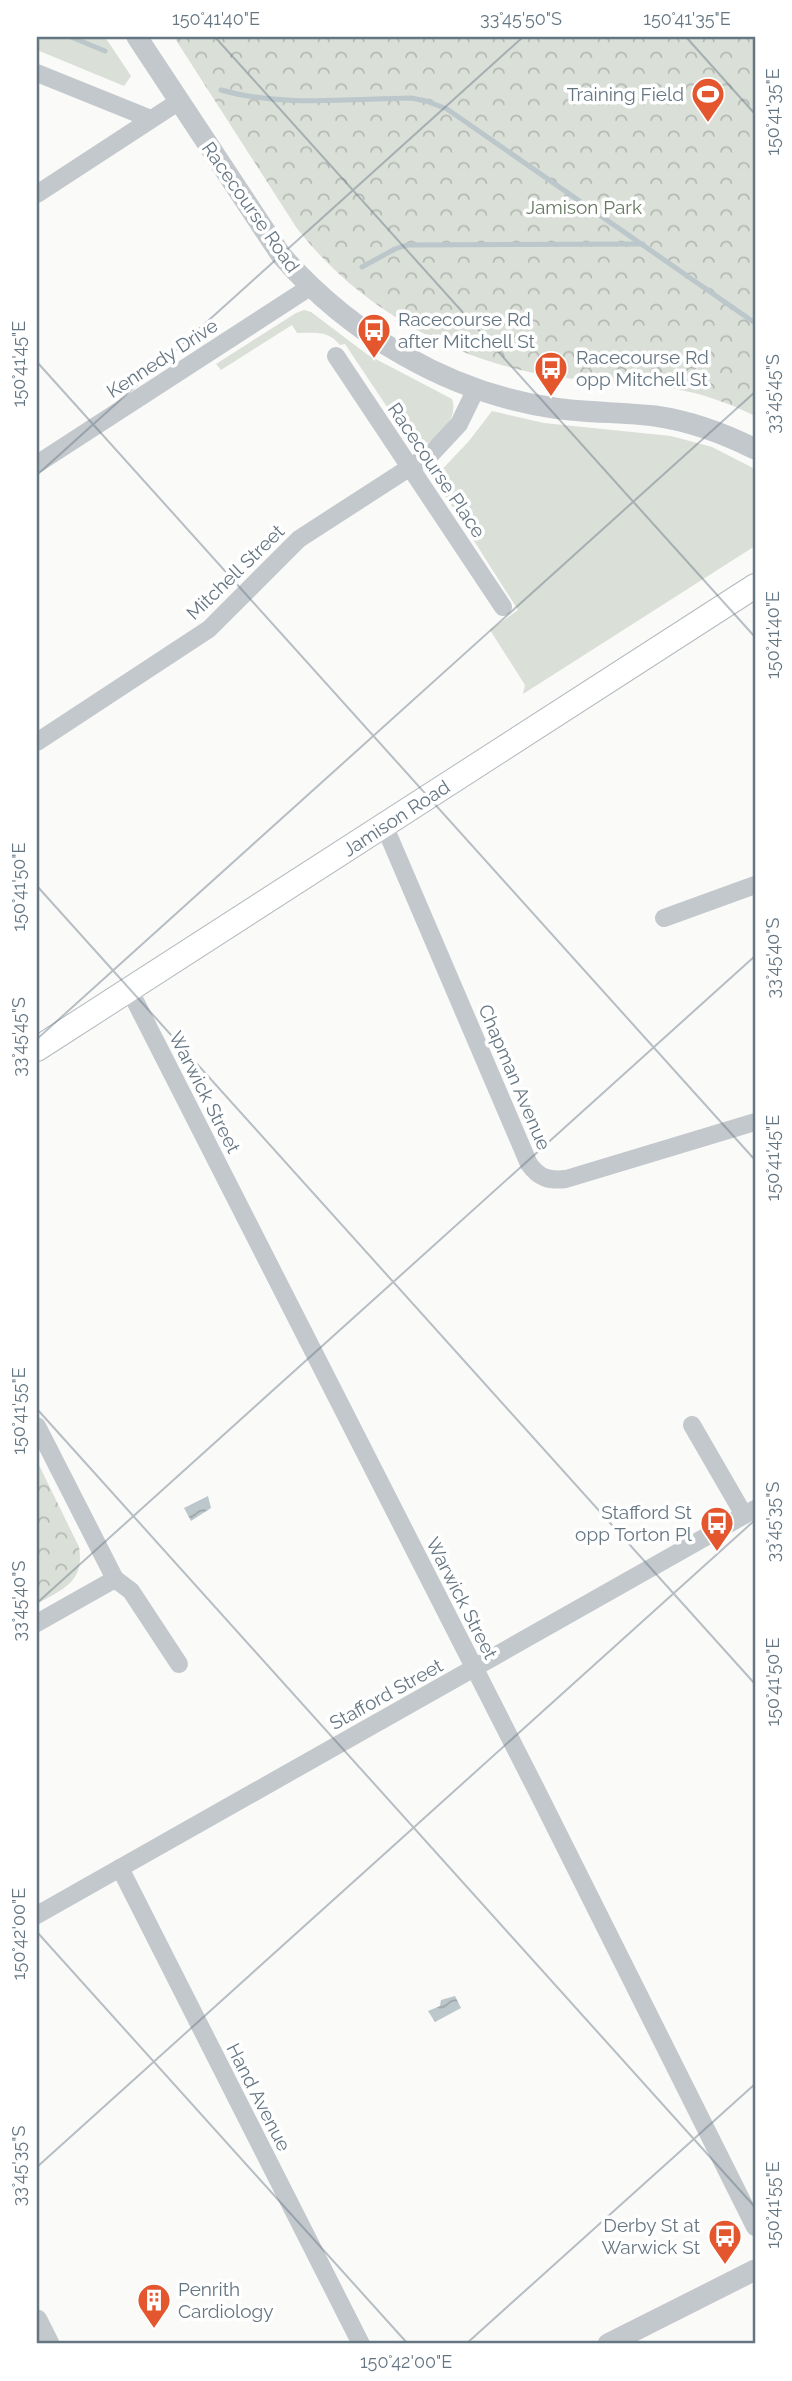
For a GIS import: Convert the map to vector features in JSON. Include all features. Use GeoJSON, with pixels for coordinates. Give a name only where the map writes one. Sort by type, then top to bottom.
{"type":"FeatureCollection","features":[{"type":"Feature","properties":{"kind":"main road","name":"Jamison Road"},"geometry":{"type":"LineString","coordinates":[[37,1049],[755,587]]}},
{"type":"Feature","properties":{"kind":"street","name":"Racecourse Road"},"geometry":{"type":"LineString","coordinates":[[137,37],[276,249],[310,287],[351,321],[393,349],[476,389],[500,397],[553,408],[670,419],[712,429],[755,449]]}},
{"type":"Feature","properties":{"kind":"street"},"geometry":{"type":"LineString","coordinates":[[37,73],[151,120]]}},
{"type":"Feature","properties":{"kind":"street"},"geometry":{"type":"LineString","coordinates":[[37,194],[178,102]]}},
{"type":"Feature","properties":{"kind":"street","name":"Kennedy Drive"},"geometry":{"type":"LineString","coordinates":[[37,464],[310,287]]}},
{"type":"Feature","properties":{"kind":"street","name":"Racecourse Place"},"geometry":{"type":"LineString","coordinates":[[335,356],[503,607]]}},
{"type":"Feature","properties":{"kind":"street","name":"Mitchell Street"},"geometry":{"type":"LineString","coordinates":[[37,742],[209,629],[299,539],[432,453],[459,424],[476,389]]}},
{"type":"Feature","properties":{"kind":"street","name":"Chapman Avenue"},"geometry":{"type":"LineString","coordinates":[[384,825],[529,1164],[538,1174],[550,1180],[566,1178],[755,1122]]}},
{"type":"Feature","properties":{"kind":"street"},"geometry":{"type":"LineString","coordinates":[[664,918],[755,885]]}},
{"type":"Feature","properties":{"kind":"street","name":"Warwick Street"},"geometry":{"type":"LineString","coordinates":[[129,989],[475,1668],[755,2227]]}},
{"type":"Feature","properties":{"kind":"street"},"geometry":{"type":"LineString","coordinates":[[692,1425],[750,1512]]}},
{"type":"Feature","properties":{"kind":"street"},"geometry":{"type":"LineString","coordinates":[[37,1426],[115,1579],[131,1591],[179,1664]]}},
{"type":"Feature","properties":{"kind":"street","name":"Stafford Street"},"geometry":{"type":"LineString","coordinates":[[37,1915],[750,1512]]}},
{"type":"Feature","properties":{"kind":"street"},"geometry":{"type":"LineString","coordinates":[[37,1623],[115,1579]]}},
{"type":"Feature","properties":{"kind":"street","name":"Hand Avenue"},"geometry":{"type":"LineString","coordinates":[[120,1868],[361,2344]]}},
{"type":"Feature","properties":{"kind":"street"},"geometry":{"type":"LineString","coordinates":[[608,2344],[755,2270]]}},
{"type":"Feature","properties":{"kind":"street"},"geometry":{"type":"LineString","coordinates":[[37,2320],[49,2344]]}},
{"type":"Feature","properties":{"kind":"green space"},"geometry":{"type":"Polygon","coordinates":[[[37,37],[105,37],[131,76],[124,86],[37,50],[37,37]]]}},
{"type":"Feature","properties":{"kind":"green space","name":"Jamison Park"},"geometry":{"type":"Polygon","coordinates":[[[174,37],[755,37],[755,416],[707,396],[690,392],[520,370],[447,345],[380,307],[349,283],[296,227],[174,37]]]}},
{"type":"Feature","properties":{"kind":"green space"},"geometry":{"type":"Polygon","coordinates":[[[304,310],[311,312],[368,355],[452,399],[452,416],[442,432],[427,443],[411,443],[345,344],[340,345],[326,335],[297,333],[292,325],[221,370],[216,364],[304,310]]]}},
{"type":"Feature","properties":{"kind":"green space"},"geometry":{"type":"Polygon","coordinates":[[[492,411],[544,423],[671,436],[712,447],[755,469],[755,546],[523,694],[525,685],[490,630],[518,610],[434,478],[469,441],[492,411]]]}},
{"type":"Feature","properties":{"kind":"green space"},"geometry":{"type":"Polygon","coordinates":[[[37,1461],[79,1547],[80,1559],[79,1569],[70,1583],[37,1604],[37,1461]]]}},
{"type":"Feature","properties":{"kind":"water"},"geometry":{"type":"Polygon","coordinates":[[[208,1496],[211,1508],[191,1521],[184,1508],[208,1496]]]}},
{"type":"Feature","properties":{"kind":"water"},"geometry":{"type":"Polygon","coordinates":[[[455,1996],[461,2008],[435,2022],[428,2011],[440,2006],[441,2000],[455,1996]]]}},
{"type":"Feature","properties":{"kind":"waterway"},"geometry":{"type":"LineString","coordinates":[[71,37],[105,51]]}},
{"type":"Feature","properties":{"kind":"waterway"},"geometry":{"type":"LineString","coordinates":[[221,90],[267,99],[411,98],[447,109],[755,323]]}},
{"type":"Feature","properties":{"kind":"waterway"},"geometry":{"type":"LineString","coordinates":[[362,267],[407,245],[643,244]]}},
{"type":"Feature","properties":{"kind":"place","name":"Training Field"},"geometry":{"type":"Point","coordinates":[708,124]}},
{"type":"Feature","properties":{"kind":"place","name":"Racecourse Rd after Mitchell St"},"geometry":{"type":"Point","coordinates":[374,360]}},
{"type":"Feature","properties":{"kind":"place","name":"Racecourse Rd opp Mitchell St"},"geometry":{"type":"Point","coordinates":[551,398]}},
{"type":"Feature","properties":{"kind":"place","name":"Stafford St opp Torton Pl"},"geometry":{"type":"Point","coordinates":[717,1553]}},
{"type":"Feature","properties":{"kind":"place","name":"Derby St at Warwick St"},"geometry":{"type":"Point","coordinates":[725,2266]}},
{"type":"Feature","properties":{"kind":"place","name":"Penrith Cardiology"},"geometry":{"type":"Point","coordinates":[154,2330]}}]}
